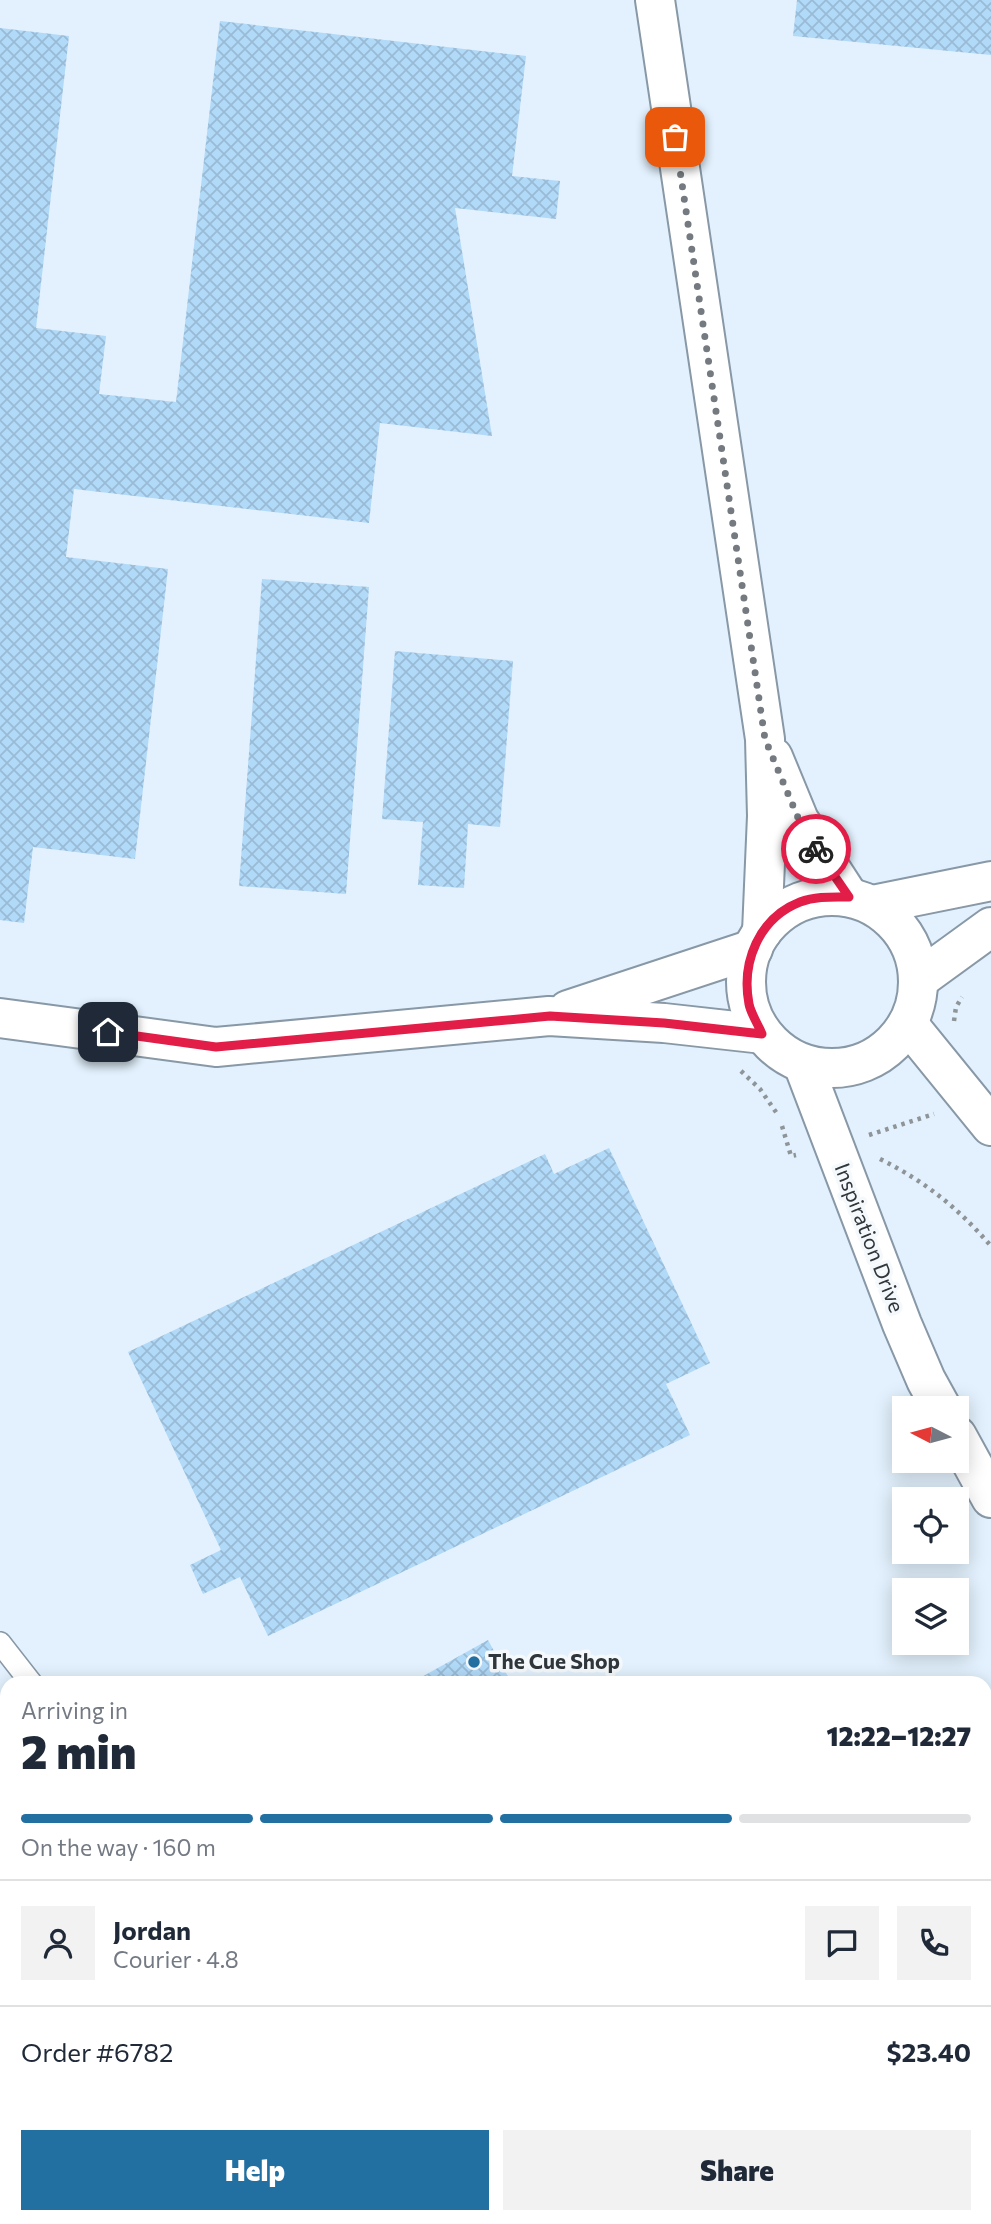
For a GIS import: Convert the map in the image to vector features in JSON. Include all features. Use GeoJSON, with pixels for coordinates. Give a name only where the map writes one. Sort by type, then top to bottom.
{"type":"FeatureCollection","features":[{"type":"Feature","properties":{"kind":"street"},"geometry":{"type":"LineString","coordinates":[[655,0],[765,739],[767,816],[757,940],[746,978],[748,997],[762,1034],[781,1052],[803,1064],[827,1069],[851,1067],[874,1058],[894,1044],[908,1024],[916,1002],[918,980],[915,957],[905,936],[890,918],[860,901],[799,820],[765,739]]}},
{"type":"Feature","properties":{"kind":"street"},"geometry":{"type":"LineString","coordinates":[[550,1016],[757,940],[779,914],[800,902],[824,896],[860,901],[991,881]]}},
{"type":"Feature","properties":{"kind":"street"},"geometry":{"type":"LineString","coordinates":[[918,980],[991,927]]}},
{"type":"Feature","properties":{"kind":"street"},"geometry":{"type":"LineString","coordinates":[[0,1018],[216,1047],[550,1016],[664,1023],[762,1034]]}},
{"type":"Feature","properties":{"kind":"street"},"geometry":{"type":"LineString","coordinates":[[908,1024],[991,1126]]}},
{"type":"Feature","properties":{"kind":"street","name":"Inspiration Drive"},"geometry":{"type":"LineString","coordinates":[[803,1064],[902,1324],[935,1396]]}},
{"type":"Feature","properties":{"kind":"street"},"geometry":{"type":"LineString","coordinates":[[970,1460],[991,1498]]}},
{"type":"Feature","properties":{"kind":"lane"},"geometry":{"type":"LineString","coordinates":[[0,1643],[26,1676]]}},
{"type":"Feature","properties":{"kind":"path"},"geometry":{"type":"LineString","coordinates":[[954,1025],[956,1007],[976,978],[961,949]]}},
{"type":"Feature","properties":{"kind":"path"},"geometry":{"type":"LineString","coordinates":[[870,1154],[932,1190],[964,1215],[991,1246]]}},
{"type":"Feature","properties":{"kind":"shaded area"},"geometry":{"type":"Polygon","coordinates":[[[0,0],[991,0],[991,1676],[0,1676],[0,0]]]}},
{"type":"Feature","properties":{"kind":"building"},"geometry":{"type":"Polygon","coordinates":[[[797,0],[991,0],[991,55],[793,36],[797,0]]]}},
{"type":"Feature","properties":{"kind":"building"},"geometry":{"type":"Polygon","coordinates":[[[220,21],[526,56],[512,176],[560,181],[556,219],[455,208],[492,436],[380,423],[369,523],[74,489],[66,557],[168,569],[135,859],[33,847],[24,923],[0,920],[0,28],[69,36],[36,328],[106,336],[99,394],[176,402],[220,21]]]}},
{"type":"Feature","properties":{"kind":"building"},"geometry":{"type":"Polygon","coordinates":[[[262,579],[369,587],[346,894],[239,886],[262,579]]]}},
{"type":"Feature","properties":{"kind":"building"},"geometry":{"type":"Polygon","coordinates":[[[395,651],[513,661],[500,827],[468,824],[464,888],[418,885],[423,822],[382,819],[395,651]]]}},
{"type":"Feature","properties":{"kind":"building"},"geometry":{"type":"Polygon","coordinates":[[[609,1148],[710,1363],[666,1384],[690,1435],[268,1636],[240,1577],[203,1594],[190,1565],[221,1550],[128,1352],[545,1154],[554,1174],[609,1148]]]}},
{"type":"Feature","properties":{"kind":"building","name":"The Cue Shop"},"geometry":{"type":"Polygon","coordinates":[[[488,1640],[508,1676],[423,1676],[488,1640]]]}},
{"type":"Feature","properties":{"kind":"way so far"},"geometry":{"type":"LineString","coordinates":[[675,137],[765,739],[799,820],[816,849]]}},
{"type":"Feature","properties":{"kind":"place","name":"The Cue Shop"},"geometry":{"type":"Point","coordinates":[474,1662]}},
{"type":"Feature","properties":{"kind":"route"},"geometry":{"type":"LineString","coordinates":[[108,1032],[216,1047],[550,1016],[664,1023],[762,1034],[750,1007],[746,978],[753,949],[762,932],[779,914],[800,902],[824,896],[849,897],[816,849]]}}]}
